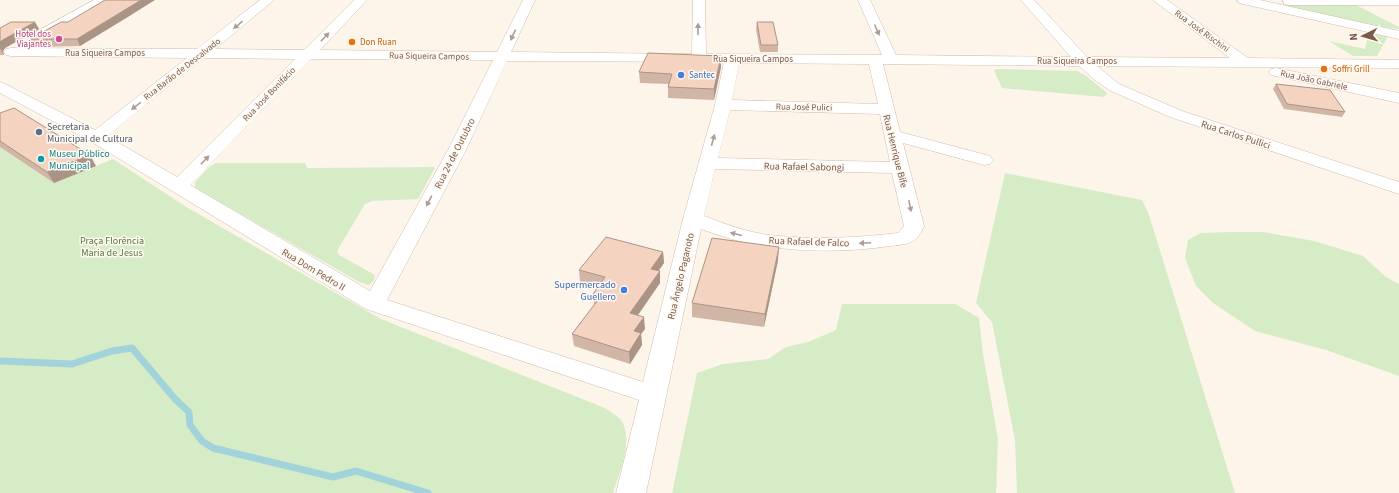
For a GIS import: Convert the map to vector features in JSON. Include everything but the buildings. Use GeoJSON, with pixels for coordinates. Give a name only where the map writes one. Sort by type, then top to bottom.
{"type":"FeatureCollection","features":[{"type":"Feature","properties":{"kind":"street"},"geometry":{"type":"LineString","coordinates":[[6,55],[103,0]]}},
{"type":"Feature","properties":{"kind":"street","name":"Rua Barão de Descalvado"},"geometry":{"type":"LineString","coordinates":[[96,137],[268,0]]}},
{"type":"Feature","properties":{"kind":"street","name":"Rua José Bonifácio"},"geometry":{"type":"LineString","coordinates":[[178,187],[360,0]]}},
{"type":"Feature","properties":{"kind":"street","name":"Rua 24 de Outubro"},"geometry":{"type":"LineString","coordinates":[[374,304],[457,150],[529,0]]}},
{"type":"Feature","properties":{"kind":"street"},"geometry":{"type":"LineString","coordinates":[[698,0],[699,59]]}},
{"type":"Feature","properties":{"kind":"street","name":"Rua Henrique Bife"},"geometry":{"type":"LineString","coordinates":[[864,0],[883,59],[886,109],[914,226],[911,233],[904,238]]}},
{"type":"Feature","properties":{"kind":"street","name":"Rua Carlos Pullici"},"geometry":{"type":"LineString","coordinates":[[1027,0],[1083,61],[1100,77],[1114,87],[1176,114],[1399,188]]}},
{"type":"Feature","properties":{"kind":"street","name":"Rua José Rischini"},"geometry":{"type":"LineString","coordinates":[[1159,0],[1244,62]]}},
{"type":"Feature","properties":{"kind":"street"},"geometry":{"type":"LineString","coordinates":[[1245,0],[1399,1]]}},
{"type":"Feature","properties":{"kind":"street"},"geometry":{"type":"LineString","coordinates":[[1245,0],[1399,35]]}},
{"type":"Feature","properties":{"kind":"street"},"geometry":{"type":"LineString","coordinates":[[1358,1],[1379,12]]}},
{"type":"Feature","properties":{"kind":"street","name":"Rua Siqueira Campos"},"geometry":{"type":"LineString","coordinates":[[6,55],[202,53],[699,59],[883,59],[1399,64]]}},
{"type":"Feature","properties":{"kind":"street","name":"Rua Ângelo Paganoto"},"geometry":{"type":"LineString","coordinates":[[631,493],[693,219],[732,59]]}},
{"type":"Feature","properties":{"kind":"street","name":"Rua João Gabriele"},"geometry":{"type":"LineString","coordinates":[[1228,62],[1399,98]]}},
{"type":"Feature","properties":{"kind":"street","name":"Rua Dom Pedro II"},"geometry":{"type":"LineString","coordinates":[[0,87],[96,137],[374,304],[653,395]]}},
{"type":"Feature","properties":{"kind":"street","name":"Rua José Pulici"},"geometry":{"type":"LineString","coordinates":[[722,105],[886,109]]}},
{"type":"Feature","properties":{"kind":"street"},"geometry":{"type":"LineString","coordinates":[[893,134],[984,160]]}},
{"type":"Feature","properties":{"kind":"street","name":"Rua Rafael Sabongi"},"geometry":{"type":"LineString","coordinates":[[707,163],[901,168]]}},
{"type":"Feature","properties":{"kind":"street","name":"Rua Rafael de Falco"},"geometry":{"type":"LineString","coordinates":[[693,219],[732,233],[768,241],[817,244],[868,243],[904,238]]}},
{"type":"Feature","properties":{"kind":"green space"},"geometry":{"type":"Polygon","coordinates":[[[1284,4],[1356,5],[1399,27],[1399,29],[1373,26],[1289,7],[1284,4]]]}},
{"type":"Feature","properties":{"kind":"green space"},"geometry":{"type":"Polygon","coordinates":[[[1369,31],[1388,36],[1377,56],[1353,56],[1329,41],[1365,49],[1369,31]]]}},
{"type":"Feature","properties":{"kind":"green space"},"geometry":{"type":"Polygon","coordinates":[[[994,70],[1077,71],[1085,75],[1107,93],[1104,97],[1002,88],[994,70]]]}},
{"type":"Feature","properties":{"kind":"green space","name":"Praça Florência Maria de Jesus"},"geometry":{"type":"Polygon","coordinates":[[[0,147],[54,183],[113,159],[188,208],[381,319],[605,408],[620,419],[626,435],[626,445],[622,466],[613,493],[0,493],[0,147]]]}},
{"type":"Feature","properties":{"kind":"green space"},"geometry":{"type":"Polygon","coordinates":[[[216,163],[305,163],[307,168],[435,168],[418,199],[372,201],[365,204],[337,251],[339,255],[375,275],[374,280],[369,285],[361,283],[195,188],[195,182],[209,167],[216,163]]]}},
{"type":"Feature","properties":{"kind":"green space"},"geometry":{"type":"Polygon","coordinates":[[[1005,173],[1142,200],[1149,215],[1235,493],[1017,493],[1015,440],[992,322],[976,303],[1005,173]]]}},
{"type":"Feature","properties":{"kind":"green space"},"geometry":{"type":"Polygon","coordinates":[[[1263,232],[1314,241],[1363,256],[1386,277],[1399,284],[1399,376],[1326,350],[1255,331],[1213,303],[1196,286],[1185,258],[1188,240],[1201,233],[1263,232]]]}},
{"type":"Feature","properties":{"kind":"green space"},"geometry":{"type":"Polygon","coordinates":[[[842,304],[955,304],[979,318],[983,354],[998,439],[996,493],[672,493],[697,373],[723,364],[768,359],[786,347],[808,342],[836,330],[842,304]]]}},
{"type":"Feature","properties":{"kind":"waterway"},"geometry":{"type":"LineString","coordinates":[[0,361],[72,364],[112,351],[132,348],[175,399],[189,412],[190,425],[202,441],[213,448],[333,477],[356,471],[428,493]]}},
{"type":"Feature","properties":{"kind":"place","name":"Hotel dos Viajantes"},"geometry":{"type":"Point","coordinates":[59,39]}},
{"type":"Feature","properties":{"kind":"place","name":"Don Ruan"},"geometry":{"type":"Point","coordinates":[352,42]}},
{"type":"Feature","properties":{"kind":"place","name":"Soffri Grill"},"geometry":{"type":"Point","coordinates":[1324,69]}},
{"type":"Feature","properties":{"kind":"place","name":"Santec"},"geometry":{"type":"Point","coordinates":[681,75]}},
{"type":"Feature","properties":{"kind":"place","name":"Secretaria Municipal de Cultura"},"geometry":{"type":"Point","coordinates":[39,132]}},
{"type":"Feature","properties":{"kind":"place","name":"Museu Público Municipal"},"geometry":{"type":"Point","coordinates":[41,159]}},
{"type":"Feature","properties":{"kind":"place","name":"Supermercado Guellero"},"geometry":{"type":"Point","coordinates":[624,290]}}]}
